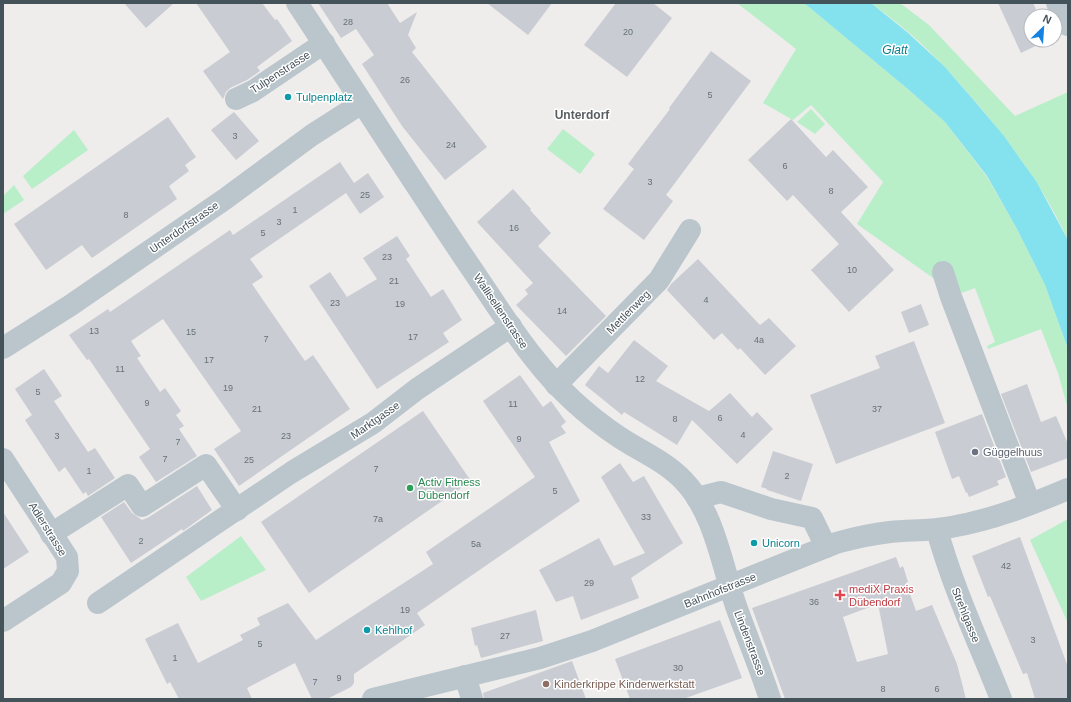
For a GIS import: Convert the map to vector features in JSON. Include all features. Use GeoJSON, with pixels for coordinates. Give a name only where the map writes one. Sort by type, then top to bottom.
{"type":"FeatureCollection","features":[{"type":"Feature","properties":{"kind":"street","name":"Wallisellenstrasse"},"geometry":{"type":"LineString","coordinates":[[297,3],[427,203],[533,357],[556,385],[597,422],[674,471],[684,480],[697,498],[712,530],[730,586]]}},
{"type":"Feature","properties":{"kind":"street"},"geometry":{"type":"LineString","coordinates":[[1057,3],[1068,24]]}},
{"type":"Feature","properties":{"kind":"street","name":"Tulpenstrasse"},"geometry":{"type":"LineString","coordinates":[[236,99],[253,91],[324,43]]}},
{"type":"Feature","properties":{"kind":"street","name":"Unterdorfstrasse"},"geometry":{"type":"LineString","coordinates":[[3,348],[71,305],[225,199],[312,135],[362,104]]}},
{"type":"Feature","properties":{"kind":"street","name":"Mettlenweg"},"geometry":{"type":"LineString","coordinates":[[556,385],[656,283],[690,230]]}},
{"type":"Feature","properties":{"kind":"street"},"geometry":{"type":"LineString","coordinates":[[943,272],[951,297],[1030,504]]}},
{"type":"Feature","properties":{"kind":"street","name":"Marktgasse"},"geometry":{"type":"LineString","coordinates":[[98,603],[292,472],[373,423],[417,389],[511,326]]}},
{"type":"Feature","properties":{"kind":"street","name":"Adlerstrasse"},"geometry":{"type":"LineString","coordinates":[[3,459],[67,557],[68,571],[61,583],[3,621]]}},
{"type":"Feature","properties":{"kind":"street"},"geometry":{"type":"LineString","coordinates":[[51,534],[128,485],[142,506],[206,465],[237,510]]}},
{"type":"Feature","properties":{"kind":"street","name":"Bahnhofstrasse"},"geometry":{"type":"LineString","coordinates":[[373,699],[540,658],[592,641],[836,543],[874,534],[937,530],[972,523],[1030,504],[1068,489]]}},
{"type":"Feature","properties":{"kind":"street"},"geometry":{"type":"LineString","coordinates":[[697,498],[721,492],[771,509],[822,518],[826,547]]}},
{"type":"Feature","properties":{"kind":"street","name":"Strehlgasse"},"geometry":{"type":"LineString","coordinates":[[937,530],[945,560],[954,585],[1001,699]]}},
{"type":"Feature","properties":{"kind":"street","name":"Lindenstrasse"},"geometry":{"type":"LineString","coordinates":[[730,586],[770,699]]}},
{"type":"Feature","properties":{"kind":"street"},"geometry":{"type":"LineString","coordinates":[[465,676],[472,699]]}},
{"type":"Feature","properties":{"kind":"green space"},"geometry":{"type":"Polygon","coordinates":[[[737,3],[804,3],[909,90],[945,122],[987,177],[1017,229],[1045,285],[1068,349],[1068,409],[1058,373],[1041,329],[988,349],[987,346],[995,342],[975,288],[951,297],[947,288],[857,224],[883,182],[811,105],[793,120],[763,103],[796,49],[737,3]]]}},
{"type":"Feature","properties":{"kind":"green space"},"geometry":{"type":"Polygon","coordinates":[[[871,3],[900,3],[929,25],[1015,116],[1068,92],[1068,240],[1051,206],[1031,174],[985,113],[928,50],[894,20],[871,3]]]}},
{"type":"Feature","properties":{"kind":"green space"},"geometry":{"type":"Polygon","coordinates":[[[811,109],[825,124],[815,134],[797,122],[811,109]]]}},
{"type":"Feature","properties":{"kind":"green space"},"geometry":{"type":"Polygon","coordinates":[[[563,129],[595,154],[580,174],[547,149],[563,129]]]}},
{"type":"Feature","properties":{"kind":"green space"},"geometry":{"type":"Polygon","coordinates":[[[74,130],[88,150],[32,189],[23,176],[74,130]]]}},
{"type":"Feature","properties":{"kind":"green space"},"geometry":{"type":"Polygon","coordinates":[[[14,185],[24,200],[3,214],[3,196],[14,185]]]}},
{"type":"Feature","properties":{"kind":"green space"},"geometry":{"type":"Polygon","coordinates":[[[1068,519],[1068,623],[1030,540],[1068,519]]]}},
{"type":"Feature","properties":{"kind":"green space"},"geometry":{"type":"Polygon","coordinates":[[[241,536],[266,570],[201,601],[186,577],[241,536]]]}},
{"type":"Feature","properties":{"kind":"water","name":"Glatt"},"geometry":{"type":"Polygon","coordinates":[[[804,3],[871,3],[907,32],[944,66],[1004,136],[1036,181],[1068,240],[1068,349],[1045,285],[1017,229],[987,176],[945,122],[909,90],[804,3]]]}},
{"type":"Feature","properties":{"kind":"building"},"geometry":{"type":"Polygon","coordinates":[[[124,3],[174,3],[146,28],[124,3]]]}},
{"type":"Feature","properties":{"kind":"building"},"geometry":{"type":"Polygon","coordinates":[[[196,3],[262,3],[275,20],[277,19],[292,41],[257,67],[260,71],[247,80],[230,88],[226,92],[223,99],[203,71],[230,52],[196,3]]]}},
{"type":"Feature","properties":{"kind":"building"},"geometry":{"type":"Polygon","coordinates":[[[318,3],[387,3],[400,23],[417,12],[408,35],[416,48],[412,52],[487,147],[445,180],[402,126],[362,64],[374,55],[356,29],[341,38],[318,3]]]}},
{"type":"Feature","properties":{"kind":"building"},"geometry":{"type":"Polygon","coordinates":[[[487,3],[552,3],[528,35],[487,3]]]}},
{"type":"Feature","properties":{"kind":"building"},"geometry":{"type":"Polygon","coordinates":[[[616,3],[653,3],[672,18],[627,77],[584,45],[616,3]]]}},
{"type":"Feature","properties":{"kind":"building"},"geometry":{"type":"Polygon","coordinates":[[[998,3],[1033,3],[1035,8],[1023,8],[1023,48],[1031,48],[1021,53],[998,3]]]}},
{"type":"Feature","properties":{"kind":"building"},"geometry":{"type":"Polygon","coordinates":[[[711,51],[751,81],[666,195],[673,201],[644,240],[603,209],[634,169],[628,164],[670,109],[669,108],[711,51]]]}},
{"type":"Feature","properties":{"kind":"building"},"geometry":{"type":"Polygon","coordinates":[[[234,112],[259,141],[236,160],[211,130],[234,112]]]}},
{"type":"Feature","properties":{"kind":"building"},"geometry":{"type":"Polygon","coordinates":[[[168,117],[196,157],[185,165],[189,171],[169,186],[177,199],[92,258],[82,245],[46,270],[14,224],[168,117]]]}},
{"type":"Feature","properties":{"kind":"building"},"geometry":{"type":"Polygon","coordinates":[[[791,119],[826,157],[833,150],[868,187],[841,212],[894,270],[849,312],[811,270],[839,244],[793,195],[787,201],[748,160],[791,119]]]}},
{"type":"Feature","properties":{"kind":"building"},"geometry":{"type":"Polygon","coordinates":[[[340,162],[354,183],[368,173],[384,197],[360,214],[346,193],[250,259],[263,277],[252,284],[305,361],[313,355],[350,409],[239,486],[214,449],[241,431],[163,319],[131,341],[141,356],[137,358],[160,392],[165,388],[181,411],[176,415],[184,426],[179,429],[197,456],[156,482],[139,457],[150,449],[89,359],[87,360],[69,335],[108,309],[110,312],[230,230],[233,235],[340,162]]]}},
{"type":"Feature","properties":{"kind":"building"},"geometry":{"type":"Polygon","coordinates":[[[513,189],[551,233],[538,246],[606,316],[566,356],[516,305],[528,294],[525,290],[533,283],[477,222],[513,189]]]}},
{"type":"Feature","properties":{"kind":"building"},"geometry":{"type":"Polygon","coordinates":[[[397,236],[410,256],[406,259],[431,297],[443,289],[462,320],[443,333],[449,342],[377,389],[309,286],[330,272],[347,297],[377,279],[363,258],[397,236]]]}},
{"type":"Feature","properties":{"kind":"building"},"geometry":{"type":"Polygon","coordinates":[[[698,259],[760,325],[769,318],[796,346],[765,375],[740,348],[738,350],[722,333],[714,340],[667,290],[671,284],[698,259]]]}},
{"type":"Feature","properties":{"kind":"building"},"geometry":{"type":"Polygon","coordinates":[[[921,304],[929,325],[909,333],[901,312],[921,304]]]}},
{"type":"Feature","properties":{"kind":"building"},"geometry":{"type":"Polygon","coordinates":[[[634,340],[668,366],[656,381],[709,411],[730,393],[752,417],[757,412],[773,429],[737,464],[692,420],[677,445],[624,412],[622,415],[585,385],[599,366],[608,373],[634,340]]]}},
{"type":"Feature","properties":{"kind":"building"},"geometry":{"type":"Polygon","coordinates":[[[914,341],[945,423],[836,464],[810,395],[880,368],[875,356],[914,341]]]}},
{"type":"Feature","properties":{"kind":"building"},"geometry":{"type":"Polygon","coordinates":[[[44,369],[62,396],[54,401],[88,452],[95,448],[115,478],[88,496],[86,492],[83,494],[65,467],[59,472],[25,420],[32,415],[15,389],[44,369]]]}},
{"type":"Feature","properties":{"kind":"building"},"geometry":{"type":"Polygon","coordinates":[[[520,375],[543,407],[551,401],[566,422],[561,426],[566,433],[549,442],[580,501],[417,613],[425,625],[354,674],[354,683],[351,687],[327,699],[312,699],[295,663],[247,688],[252,699],[179,699],[170,682],[167,684],[145,639],[178,623],[198,663],[243,640],[240,635],[260,625],[257,618],[288,603],[316,640],[433,564],[426,552],[535,477],[483,401],[520,375]]]}},
{"type":"Feature","properties":{"kind":"building"},"geometry":{"type":"Polygon","coordinates":[[[1027,384],[1041,422],[1056,416],[1068,444],[1068,458],[1031,472],[1001,394],[1027,384]]]}},
{"type":"Feature","properties":{"kind":"building"},"geometry":{"type":"Polygon","coordinates":[[[423,411],[471,481],[309,593],[261,522],[423,411]]]}},
{"type":"Feature","properties":{"kind":"building","name":"Güggelhuus"},"geometry":{"type":"Polygon","coordinates":[[[982,414],[1006,477],[997,481],[999,485],[969,497],[959,476],[952,479],[935,432],[982,414]]]}},
{"type":"Feature","properties":{"kind":"building"},"geometry":{"type":"Polygon","coordinates":[[[773,451],[813,464],[801,501],[761,487],[773,451]]]}},
{"type":"Feature","properties":{"kind":"building"},"geometry":{"type":"Polygon","coordinates":[[[620,463],[633,482],[644,476],[683,543],[631,578],[639,598],[581,620],[573,596],[556,602],[539,570],[599,538],[614,566],[645,553],[601,477],[620,463]]]}},
{"type":"Feature","properties":{"kind":"building"},"geometry":{"type":"Polygon","coordinates":[[[197,486],[212,510],[183,531],[182,529],[131,563],[101,517],[124,502],[132,513],[142,520],[197,486]]]}},
{"type":"Feature","properties":{"kind":"building"},"geometry":{"type":"Polygon","coordinates":[[[3,512],[29,552],[3,569],[3,512]]]}},
{"type":"Feature","properties":{"kind":"building"},"geometry":{"type":"Polygon","coordinates":[[[1020,537],[1068,667],[1068,699],[1035,699],[1027,673],[1023,674],[990,596],[988,597],[972,556],[1020,537]]]}},
{"type":"Feature","properties":{"kind":"building"},"geometry":{"type":"Polygon","coordinates":[[[896,557],[900,568],[903,566],[908,582],[906,583],[916,611],[932,605],[957,664],[966,699],[785,699],[752,608],[896,557]],[[878,604],[843,617],[857,662],[888,654],[878,604]]]}},
{"type":"Feature","properties":{"kind":"building"},"geometry":{"type":"Polygon","coordinates":[[[536,610],[543,641],[481,658],[477,645],[475,646],[471,628],[536,610]]]}},
{"type":"Feature","properties":{"kind":"building"},"geometry":{"type":"Polygon","coordinates":[[[720,620],[742,678],[683,699],[630,699],[615,659],[720,620]]]}},
{"type":"Feature","properties":{"kind":"building"},"geometry":{"type":"Polygon","coordinates":[[[572,661],[586,699],[484,699],[483,693],[572,661]]]}},
{"type":"Feature","properties":{"kind":"place","name":"Tulpenplatz"},"geometry":{"type":"Point","coordinates":[288,97]}},
{"type":"Feature","properties":{"kind":"place","name":"Güggelhuus"},"geometry":{"type":"Point","coordinates":[975,452]}},
{"type":"Feature","properties":{"kind":"place","name":"Activ Fitness Dübendorf"},"geometry":{"type":"Point","coordinates":[410,488]}},
{"type":"Feature","properties":{"kind":"place","name":"Unicorn"},"geometry":{"type":"Point","coordinates":[754,543]}},
{"type":"Feature","properties":{"kind":"place","name":"mediX Praxis Dübendorf"},"geometry":{"type":"Point","coordinates":[840,595]}},
{"type":"Feature","properties":{"kind":"place","name":"Kehlhof"},"geometry":{"type":"Point","coordinates":[367,630]}},
{"type":"Feature","properties":{"kind":"place","name":"Kinderkrippe Kinderwerkstatt"},"geometry":{"type":"Point","coordinates":[546,684]}},
{"type":"Feature","properties":{"kind":"district","name":"Unterdorf"},"geometry":{"type":"Point","coordinates":[582,115]}}]}
